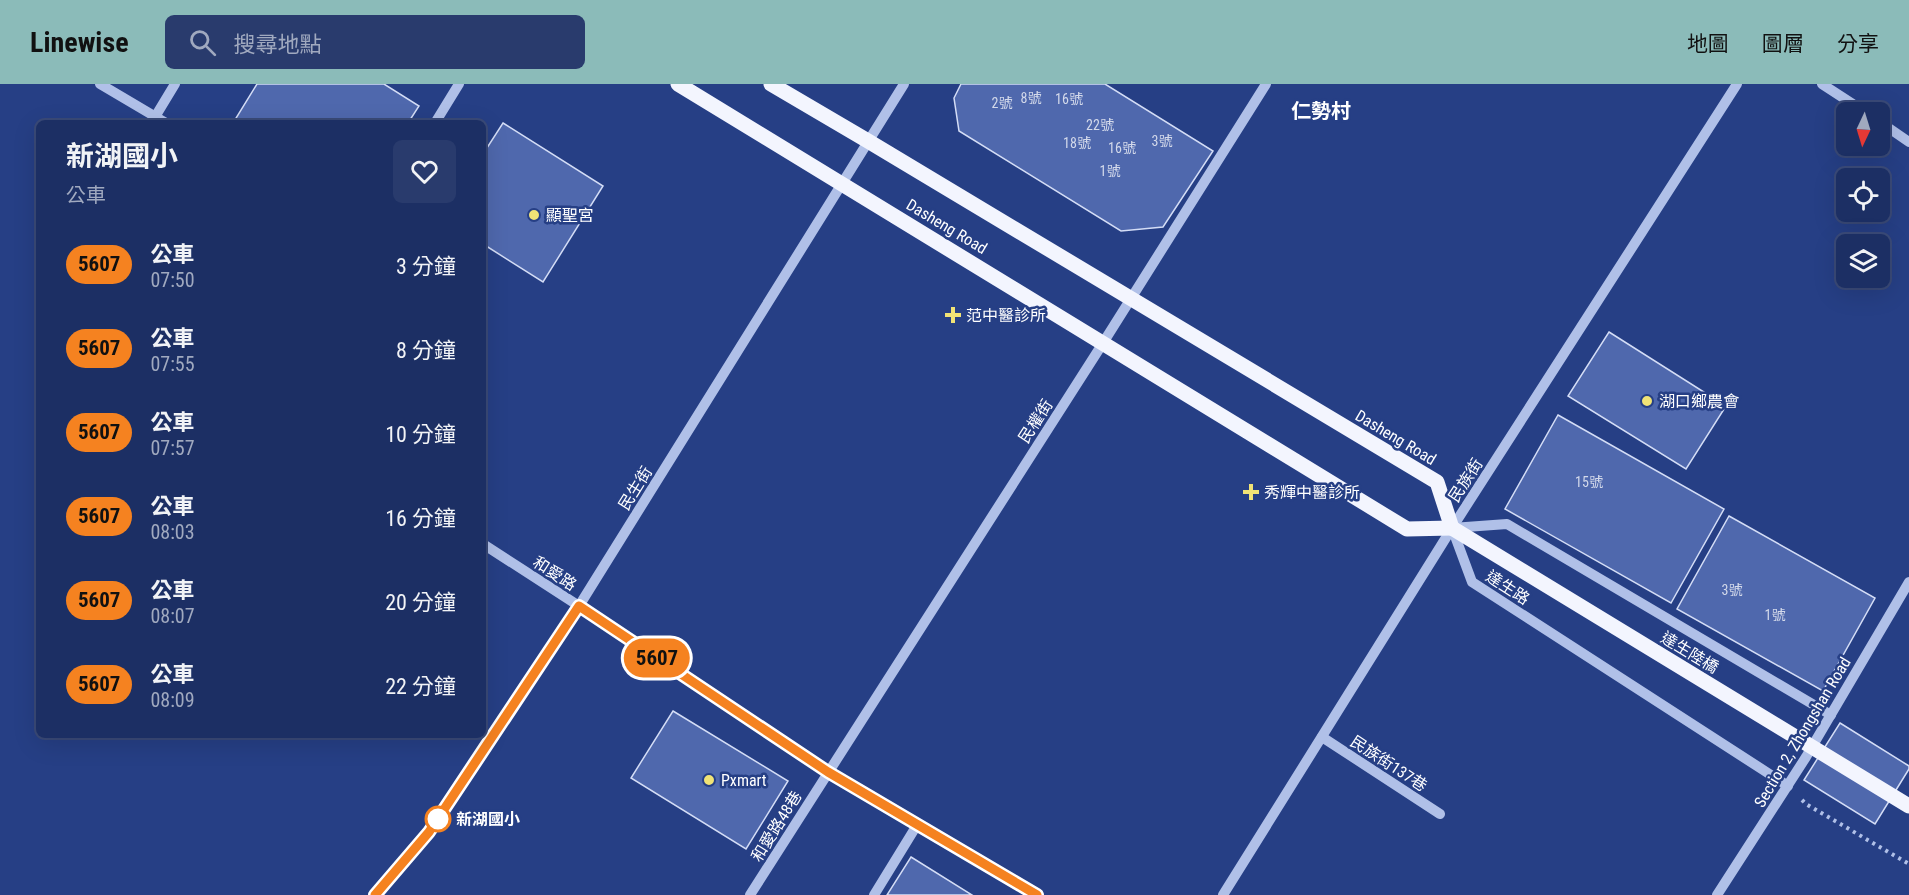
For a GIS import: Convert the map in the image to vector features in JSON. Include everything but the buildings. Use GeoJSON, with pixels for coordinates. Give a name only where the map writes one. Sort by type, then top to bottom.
{"type":"FeatureCollection","features":[{"type":"Feature","properties":{"kind":"main road","name":"Dasheng Road"},"geometry":{"type":"LineString","coordinates":[[678,84],[1407,529],[1452,528],[1437,482],[771,84]]}},
{"type":"Feature","properties":{"kind":"main road","name":"達生陸橋"},"geometry":{"type":"LineString","coordinates":[[1452,528],[1909,806]]}},
{"type":"Feature","properties":{"kind":"street"},"geometry":{"type":"LineString","coordinates":[[100,84],[160,120]]}},
{"type":"Feature","properties":{"kind":"street"},"geometry":{"type":"LineString","coordinates":[[155,117],[175,84]]}},
{"type":"Feature","properties":{"kind":"street"},"geometry":{"type":"LineString","coordinates":[[437,120],[459,84]]}},
{"type":"Feature","properties":{"kind":"street","name":"民生街"},"geometry":{"type":"LineString","coordinates":[[375,895],[429,832],[579,606],[904,84]]}},
{"type":"Feature","properties":{"kind":"street","name":"民權街"},"geometry":{"type":"LineString","coordinates":[[828,772],[1266,84]]}},
{"type":"Feature","properties":{"kind":"street","name":"民族街"},"geometry":{"type":"LineString","coordinates":[[1223,895],[1452,528],[1737,84]]}},
{"type":"Feature","properties":{"kind":"street"},"geometry":{"type":"LineString","coordinates":[[1822,84],[1850,102]]}},
{"type":"Feature","properties":{"kind":"street"},"geometry":{"type":"LineString","coordinates":[[1890,129],[1909,142]]}},
{"type":"Feature","properties":{"kind":"street"},"geometry":{"type":"LineString","coordinates":[[1452,528],[1507,524],[1831,716]]}},
{"type":"Feature","properties":{"kind":"street","name":"達生路"},"geometry":{"type":"LineString","coordinates":[[1452,528],[1472,582],[1788,786]]}},
{"type":"Feature","properties":{"kind":"street","name":"和愛路"},"geometry":{"type":"LineString","coordinates":[[486,546],[828,772],[1037,895]]}},
{"type":"Feature","properties":{"kind":"street","name":"Section 2, Zhongshan Road"},"geometry":{"type":"LineString","coordinates":[[1717,895],[1831,716],[1909,582]]}},
{"type":"Feature","properties":{"kind":"street","name":"民族街137巷"},"geometry":{"type":"LineString","coordinates":[[1322,737],[1440,814]]}},
{"type":"Feature","properties":{"kind":"street","name":"和愛路48巷"},"geometry":{"type":"LineString","coordinates":[[750,895],[828,772]]}},
{"type":"Feature","properties":{"kind":"street"},"geometry":{"type":"LineString","coordinates":[[874,895],[917,825]]}},
{"type":"Feature","properties":{"kind":"path"},"geometry":{"type":"LineString","coordinates":[[1806,804],[1909,864]]}},
{"type":"Feature","properties":{"kind":"bus line","name":"5607"},"geometry":{"type":"LineString","coordinates":[[375,895],[429,832],[579,606],[828,772],[1037,895]]}},
{"type":"Feature","properties":{"kind":"place","name":"顯聖宮"},"geometry":{"type":"Point","coordinates":[534,215]}},
{"type":"Feature","properties":{"kind":"place","name":"范中醫診所"},"geometry":{"type":"Point","coordinates":[953,315]}},
{"type":"Feature","properties":{"kind":"place","name":"湖口鄉農會"},"geometry":{"type":"Point","coordinates":[1647,401]}},
{"type":"Feature","properties":{"kind":"place","name":"秀輝中醫診所"},"geometry":{"type":"Point","coordinates":[1251,492]}},
{"type":"Feature","properties":{"kind":"place","name":"Pxmart"},"geometry":{"type":"Point","coordinates":[709,780]}},
{"type":"Feature","properties":{"kind":"place","name":"新湖國小"},"geometry":{"type":"Point","coordinates":[438,819]}},
{"type":"Feature","properties":{"kind":"district","name":"仁勢村"},"geometry":{"type":"Point","coordinates":[1321,111]}}]}
